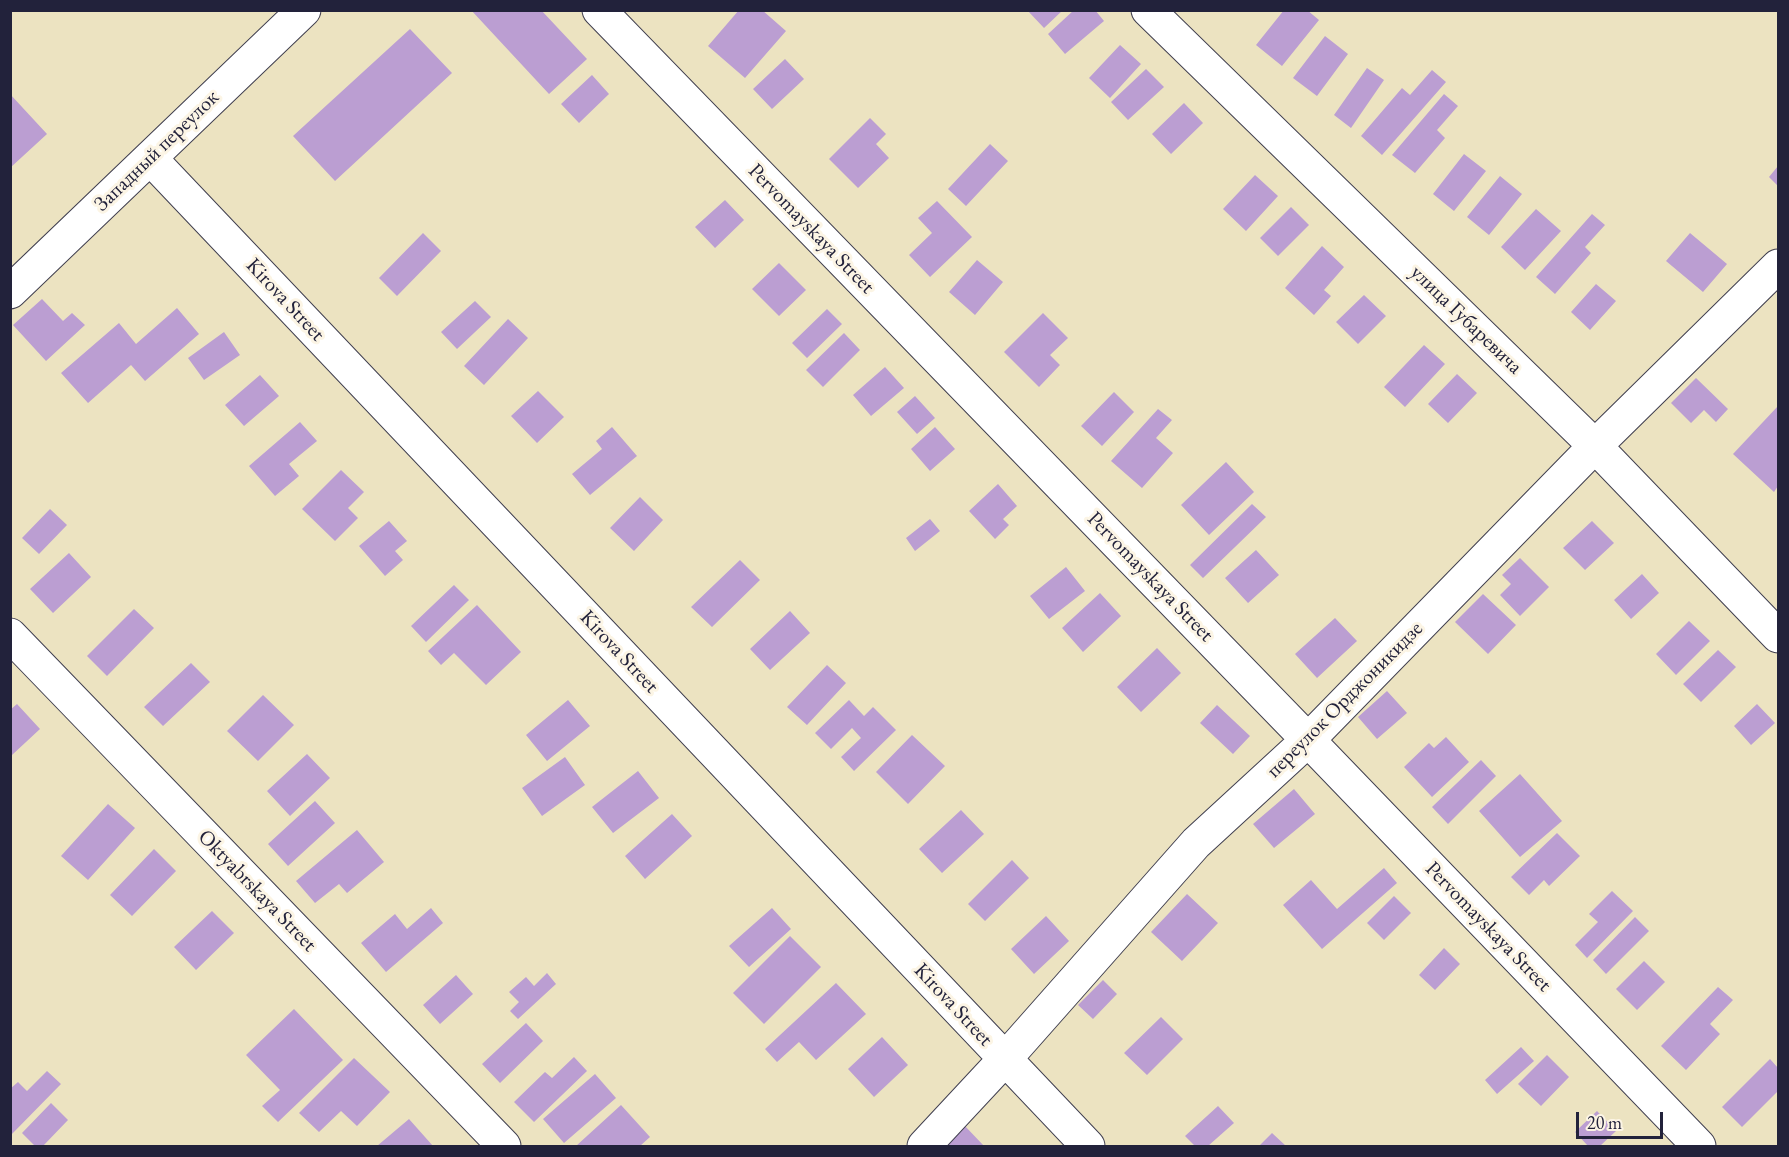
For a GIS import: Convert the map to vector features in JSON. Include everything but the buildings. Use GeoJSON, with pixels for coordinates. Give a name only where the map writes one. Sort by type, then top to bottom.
{"type":"FeatureCollection","features":[{"type":"Feature","properties":{"kind":"street","name":"Западный переулок"},"geometry":{"type":"LineString","coordinates":[[10,292],[304,10]]}},
{"type":"Feature","properties":{"kind":"street","name":"Pervomayskaya Street"},"geometry":{"type":"LineString","coordinates":[[599,10],[1699,1146]]}},
{"type":"Feature","properties":{"kind":"street","name":"улица Губаревича"},"geometry":{"type":"LineString","coordinates":[[1148,10],[1595,446],[1779,636]]}},
{"type":"Feature","properties":{"kind":"street","name":"Kirova Street"},"geometry":{"type":"LineString","coordinates":[[150,158],[1088,1146]]}},
{"type":"Feature","properties":{"kind":"street","name":"переулок Орджоникидзе"},"geometry":{"type":"LineString","coordinates":[[924,1146],[1005,1059],[1196,843],[1308,740],[1595,446],[1779,267]]}},
{"type":"Feature","properties":{"kind":"street","name":"Oktyabrskaya Street"},"geometry":{"type":"LineString","coordinates":[[10,635],[504,1146]]}}]}
